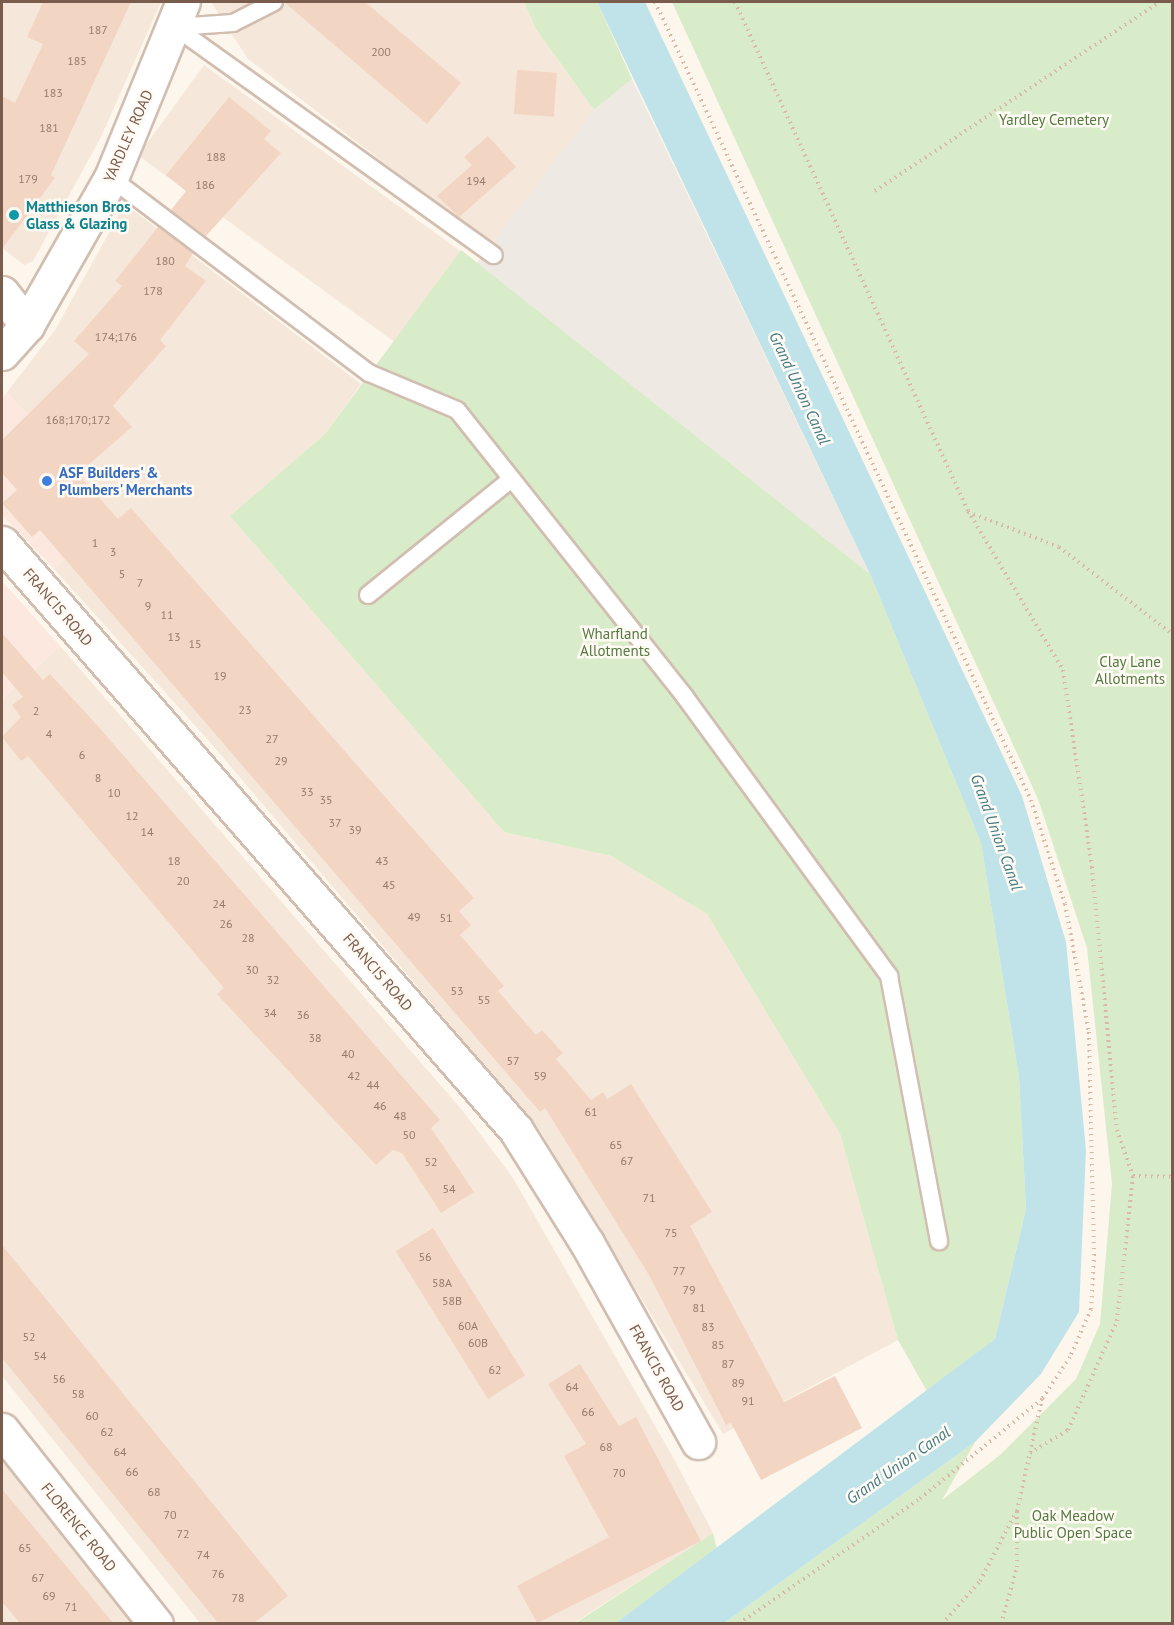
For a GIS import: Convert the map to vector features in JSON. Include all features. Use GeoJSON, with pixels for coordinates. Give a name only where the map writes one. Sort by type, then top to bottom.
{"type":"FeatureCollection","features":[{"type":"Feature","properties":{"kind":"street","name":"YARDLEY ROAD"},"geometry":{"type":"LineString","coordinates":[[2,353],[27,325],[111,178],[179,14]]}},
{"type":"Feature","properties":{"kind":"street"},"geometry":{"type":"LineString","coordinates":[[2,293],[27,325]]}},
{"type":"Feature","properties":{"kind":"street","name":"FRANCIS ROAD"},"geometry":{"type":"LineString","coordinates":[[2,543],[516,1130],[587,1243],[698,1442]]}},
{"type":"Feature","properties":{"kind":"street","name":"FLORENCE ROAD"},"geometry":{"type":"LineString","coordinates":[[2,1430],[156,1623]]}},
{"type":"Feature","properties":{"kind":"lane"},"geometry":{"type":"LineString","coordinates":[[179,14],[233,23],[274,2]]}},
{"type":"Feature","properties":{"kind":"lane"},"geometry":{"type":"LineString","coordinates":[[179,14],[494,255]]}},
{"type":"Feature","properties":{"kind":"lane"},"geometry":{"type":"LineString","coordinates":[[111,178],[369,373],[457,410],[685,697],[889,976],[939,1241]]}},
{"type":"Feature","properties":{"kind":"lane"},"geometry":{"type":"LineString","coordinates":[[368,596],[512,478]]}},
{"type":"Feature","properties":{"kind":"path"},"geometry":{"type":"LineString","coordinates":[[656,2],[1031,800],[1065,904],[1089,1032],[1095,1254],[1091,1309],[1070,1357],[1042,1399],[918,1500],[738,1623]]}},
{"type":"Feature","properties":{"kind":"path"},"geometry":{"type":"LineString","coordinates":[[735,2],[968,512],[1063,670],[1092,867],[1117,1130],[1133,1176],[1117,1321],[1068,1430],[1030,1453]]}},
{"type":"Feature","properties":{"kind":"path"},"geometry":{"type":"LineString","coordinates":[[875,191],[1159,2]]}},
{"type":"Feature","properties":{"kind":"path"},"geometry":{"type":"LineString","coordinates":[[968,512],[1059,547],[1173,634]]}},
{"type":"Feature","properties":{"kind":"path"},"geometry":{"type":"LineString","coordinates":[[1133,1176],[1173,1177]]}},
{"type":"Feature","properties":{"kind":"path"},"geometry":{"type":"LineString","coordinates":[[1001,1623],[1017,1567],[1017,1511],[1042,1399]]}},
{"type":"Feature","properties":{"kind":"path"},"geometry":{"type":"LineString","coordinates":[[942,1623],[980,1581],[1017,1511]]}},
{"type":"Feature","properties":{"kind":"shaded area"},"geometry":{"type":"Polygon","coordinates":[[[2,2],[161,2],[100,139],[33,261],[24,265],[2,248],[2,2]]]}},
{"type":"Feature","properties":{"kind":"shaded area"},"geometry":{"type":"Polygon","coordinates":[[[211,2],[524,2],[536,29],[594,110],[492,245],[248,59],[211,2]]]}},
{"type":"Feature","properties":{"kind":"shaded area"},"geometry":{"type":"Polygon","coordinates":[[[204,65],[460,251],[395,342],[138,156],[204,65]]]}},
{"type":"Feature","properties":{"kind":"shaded area"},"geometry":{"type":"Polygon","coordinates":[[[632,79],[870,574],[477,263],[594,110],[632,79]]]}},
{"type":"Feature","properties":{"kind":"shaded area"},"geometry":{"type":"Polygon","coordinates":[[[125,204],[361,384],[325,434],[230,516],[504,832],[611,856],[707,914],[840,1134],[898,1340],[723,1434],[541,1132],[209,741],[54,569],[112,513],[7,392],[55,330],[125,204]]]}},
{"type":"Feature","properties":{"kind":"shaded area","name":"ASF Builders' & Plumbers' Merchants"},"geometry":{"type":"Polygon","coordinates":[[[7,392],[112,513],[54,569],[2,515],[2,398],[7,392]]]}},
{"type":"Feature","properties":{"kind":"shaded area"},"geometry":{"type":"Polygon","coordinates":[[[2,581],[60,646],[2,699],[2,581]]]}},
{"type":"Feature","properties":{"kind":"shaded area"},"geometry":{"type":"Polygon","coordinates":[[[60,646],[462,1110],[513,1178],[674,1459],[713,1533],[574,1623],[200,1623],[2,1376],[2,699],[60,646]]]}},
{"type":"Feature","properties":{"kind":"shaded area"},"geometry":{"type":"Polygon","coordinates":[[[2,1460],[132,1623],[2,1623],[2,1460]]]}},
{"type":"Feature","properties":{"kind":"green space"},"geometry":{"type":"Polygon","coordinates":[[[524,2],[597,2],[632,79],[594,110],[536,29],[524,2]]]}},
{"type":"Feature","properties":{"kind":"green space"},"geometry":{"type":"Polygon","coordinates":[[[672,2],[1172,2],[1172,1623],[724,1623],[975,1442],[942,1500],[1000,1455],[1076,1379],[1100,1324],[1112,1184],[1087,948],[1038,799],[672,2]]]}},
{"type":"Feature","properties":{"kind":"green space","name":"Wharfland Allotments"},"geometry":{"type":"Polygon","coordinates":[[[461,250],[870,574],[981,843],[1019,1077],[1026,1209],[995,1339],[928,1393],[898,1340],[840,1134],[707,914],[611,856],[504,832],[230,516],[325,434],[461,250]]]}},
{"type":"Feature","properties":{"kind":"green space"},"geometry":{"type":"Polygon","coordinates":[[[713,1533],[717,1549],[616,1623],[574,1624],[713,1533]]]}},
{"type":"Feature","properties":{"kind":"water","name":"Grand Union Canal"},"geometry":{"type":"Polygon","coordinates":[[[597,2],[645,2],[1022,796],[1066,942],[1086,1150],[1079,1312],[1041,1374],[975,1442],[724,1623],[616,1623],[995,1339],[1026,1209],[1019,1077],[981,843],[870,574],[597,2]]]}},
{"type":"Feature","properties":{"kind":"building"},"geometry":{"type":"Polygon","coordinates":[[[43,2],[131,2],[51,175],[55,178],[2,249],[2,96],[15,103],[43,44],[27,37],[43,2]]]}},
{"type":"Feature","properties":{"kind":"building"},"geometry":{"type":"Polygon","coordinates":[[[284,2],[365,2],[461,83],[427,124],[284,2]]]}},
{"type":"Feature","properties":{"kind":"building"},"geometry":{"type":"Polygon","coordinates":[[[517,70],[557,73],[554,117],[514,114],[517,70]]]}},
{"type":"Feature","properties":{"kind":"building"},"geometry":{"type":"Polygon","coordinates":[[[229,97],[271,131],[264,139],[281,153],[206,236],[171,210],[186,191],[166,175],[229,97]]]}},
{"type":"Feature","properties":{"kind":"building"},"geometry":{"type":"Polygon","coordinates":[[[488,136],[516,167],[459,217],[437,196],[472,165],[464,157],[488,136]]]}},
{"type":"Feature","properties":{"kind":"building"},"geometry":{"type":"Polygon","coordinates":[[[158,227],[193,253],[185,266],[206,281],[160,340],[166,346],[113,406],[132,427],[78,474],[118,519],[131,508],[474,898],[459,911],[471,925],[460,935],[504,986],[498,991],[536,1035],[542,1030],[563,1053],[556,1059],[591,1100],[603,1092],[607,1099],[631,1084],[712,1212],[690,1226],[784,1402],[835,1376],[862,1428],[761,1480],[731,1423],[726,1425],[649,1275],[545,1108],[540,1112],[40,530],[32,537],[2,503],[17,490],[2,473],[2,440],[89,354],[74,341],[122,286],[115,281],[158,227]]]}},
{"type":"Feature","properties":{"kind":"building"},"geometry":{"type":"Polygon","coordinates":[[[2,633],[43,680],[50,674],[97,725],[440,1120],[431,1128],[474,1192],[441,1213],[402,1153],[393,1150],[376,1165],[217,994],[224,988],[28,756],[21,761],[2,737],[21,717],[12,705],[23,697],[2,672],[2,633]]]}},
{"type":"Feature","properties":{"kind":"building"},"geometry":{"type":"Polygon","coordinates":[[[433,1228],[525,1376],[488,1399],[396,1251],[433,1228]]]}},
{"type":"Feature","properties":{"kind":"building"},"geometry":{"type":"Polygon","coordinates":[[[2,1245],[288,1596],[254,1623],[218,1623],[2,1358],[2,1245]]]}},
{"type":"Feature","properties":{"kind":"building"},"geometry":{"type":"Polygon","coordinates":[[[580,1364],[619,1426],[636,1417],[701,1541],[537,1623],[517,1586],[609,1537],[564,1456],[586,1444],[548,1384],[580,1364]]]}},
{"type":"Feature","properties":{"kind":"building"},"geometry":{"type":"Polygon","coordinates":[[[2,1489],[113,1623],[20,1623],[2,1602],[2,1489]]]}},
{"type":"Feature","properties":{"kind":"place","name":"Matthieson Bros Glass & Glazing"},"geometry":{"type":"Point","coordinates":[14,215]}},
{"type":"Feature","properties":{"kind":"place","name":"ASF Builders' & Plumbers' Merchants"},"geometry":{"type":"Point","coordinates":[47,481]}},
{"type":"Feature","properties":{"kind":"park label","name":"Yardley Cemetery"},"geometry":{"type":"Point","coordinates":[1054,120]}},
{"type":"Feature","properties":{"kind":"park label","name":"Clay Lane Allotments"},"geometry":{"type":"Point","coordinates":[1130,670]}},
{"type":"Feature","properties":{"kind":"park label","name":"Oak Meadow Public Open Space"},"geometry":{"type":"Point","coordinates":[1073,1524]}}]}
